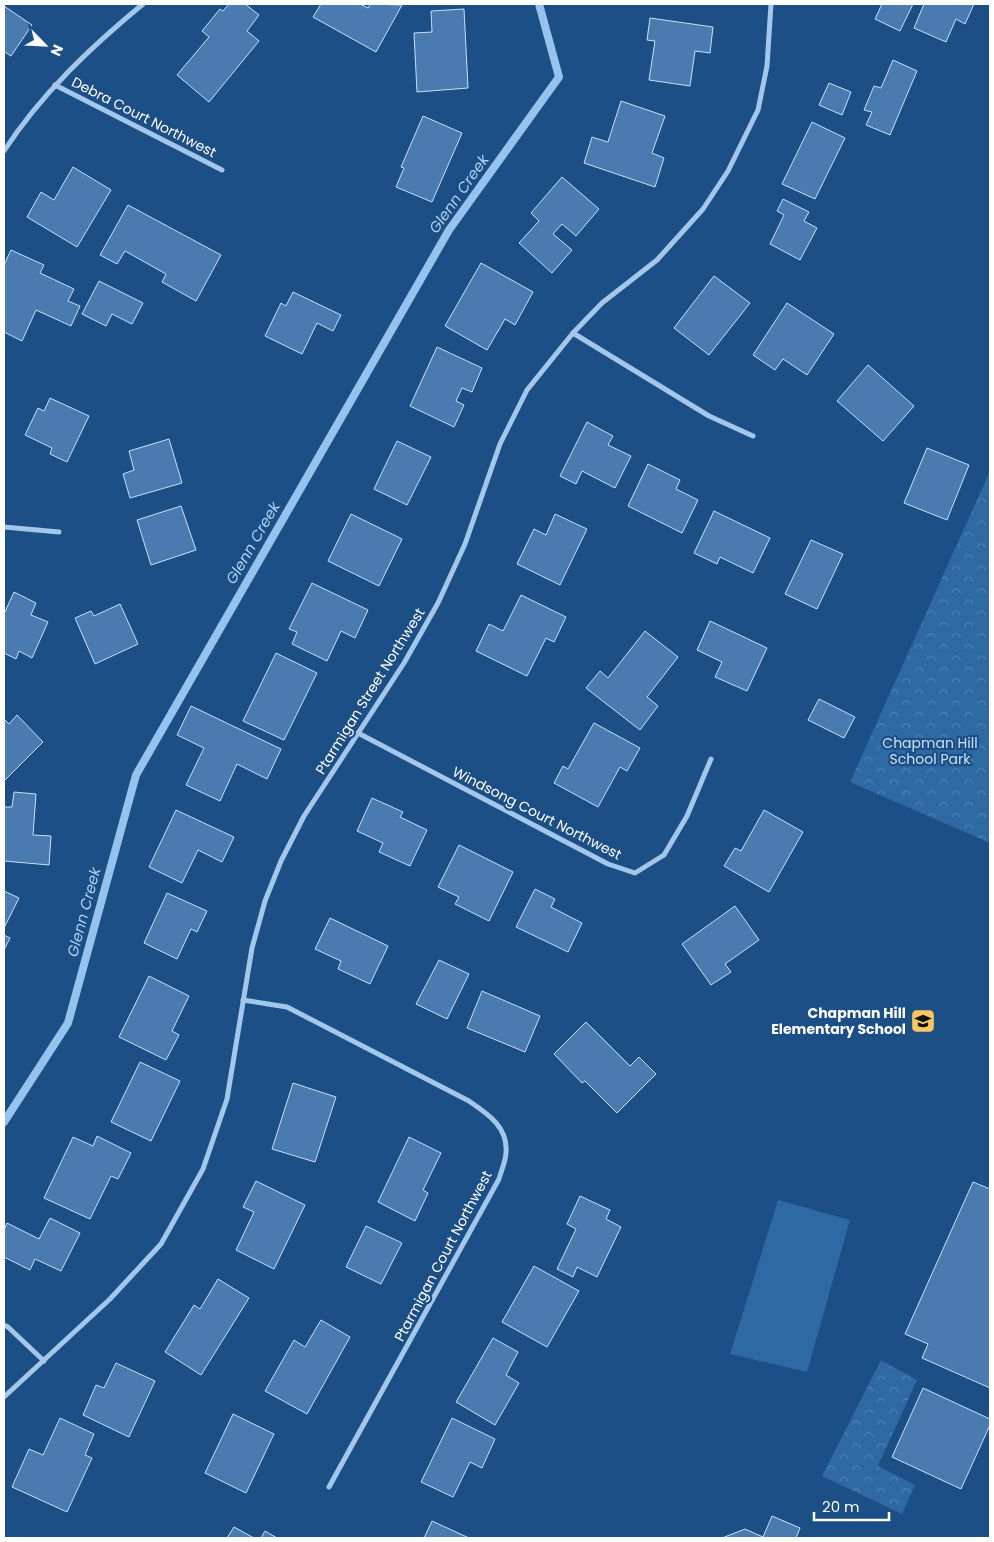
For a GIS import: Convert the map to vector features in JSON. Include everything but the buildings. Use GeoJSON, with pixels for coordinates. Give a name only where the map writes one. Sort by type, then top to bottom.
{"type":"FeatureCollection","features":[{"type":"Feature","properties":{"kind":"street"},"geometry":{"type":"LineString","coordinates":[[4,151],[17,130],[55,85],[115,27],[143,4]]}},
{"type":"Feature","properties":{"kind":"street","name":"Ptarmigan Street Northwest"},"geometry":{"type":"LineString","coordinates":[[4,1397],[110,1299],[161,1244],[204,1169],[227,1099],[255,938],[265,901],[281,861],[304,816],[404,663],[438,603],[465,544],[500,444],[528,390],[573,333],[602,303],[657,260],[703,209],[728,170],[758,110],[767,66],[771,4]]}},
{"type":"Feature","properties":{"kind":"street","name":"Debra Court Northwest"},"geometry":{"type":"LineString","coordinates":[[55,85],[222,170]]}},
{"type":"Feature","properties":{"kind":"street"},"geometry":{"type":"LineString","coordinates":[[573,333],[709,416],[753,436]]}},
{"type":"Feature","properties":{"kind":"street"},"geometry":{"type":"LineString","coordinates":[[4,527],[59,532]]}},
{"type":"Feature","properties":{"kind":"street","name":"Windsong Court Northwest"},"geometry":{"type":"LineString","coordinates":[[358,733],[608,864],[635,873],[664,855],[687,816],[711,759]]}},
{"type":"Feature","properties":{"kind":"street","name":"Ptarmigan Court Northwest"},"geometry":{"type":"LineString","coordinates":[[244,1000],[287,1007],[469,1101],[492,1117],[503,1133],[506,1152],[499,1179],[328,1487]]}},
{"type":"Feature","properties":{"kind":"street"},"geometry":{"type":"LineString","coordinates":[[4,1325],[44,1361]]}},
{"type":"Feature","properties":{"kind":"green space","name":"Chapman Hill School Park"},"geometry":{"type":"Polygon","coordinates":[[[990,471],[990,843],[850,782],[990,471]]]}},
{"type":"Feature","properties":{"kind":"green space"},"geometry":{"type":"Polygon","coordinates":[[[778,1200],[850,1220],[807,1372],[730,1354],[778,1200]]]}},
{"type":"Feature","properties":{"kind":"green space"},"geometry":{"type":"Polygon","coordinates":[[[881,1360],[917,1380],[878,1466],[915,1485],[902,1514],[822,1476],[881,1360]]]}},
{"type":"Feature","properties":{"kind":"waterway","name":"Glenn Creek"},"geometry":{"type":"LineString","coordinates":[[4,1122],[68,1023],[136,775],[449,230],[559,77],[539,4]]}},
{"type":"Feature","properties":{"kind":"place","name":"Chapman Hill Elementary School"},"geometry":{"type":"Point","coordinates":[923,1021]}}]}
